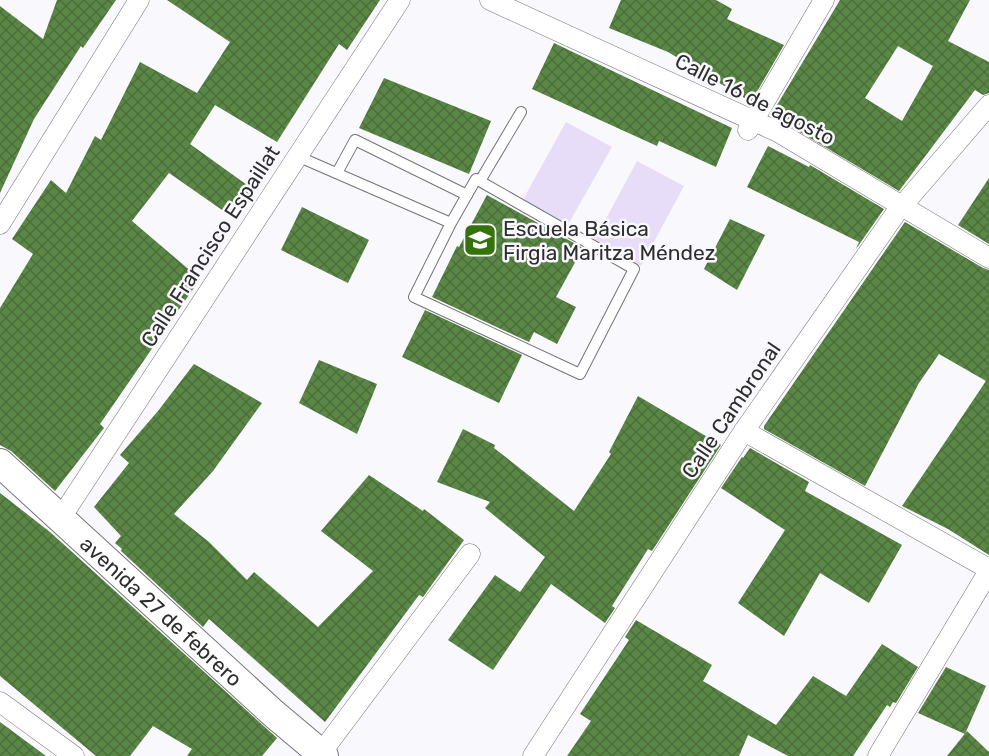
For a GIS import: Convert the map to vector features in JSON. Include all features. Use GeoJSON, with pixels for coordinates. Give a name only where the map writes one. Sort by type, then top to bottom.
{"type":"FeatureCollection","features":[{"type":"Feature","properties":{"kind":"main road","name":"avenida 27 de febrero"},"geometry":{"type":"LineString","coordinates":[[0,463],[274,714],[323,755]]}},
{"type":"Feature","properties":{"kind":"street"},"geometry":{"type":"LineString","coordinates":[[0,224],[139,0]]}},
{"type":"Feature","properties":{"kind":"street","name":"Calle Francisco Espaillat"},"geometry":{"type":"LineString","coordinates":[[60,519],[400,0]]}},
{"type":"Feature","properties":{"kind":"street","name":"Calle 16 de agosto"},"geometry":{"type":"LineString","coordinates":[[490,0],[751,125],[778,132],[989,258]]}},
{"type":"Feature","properties":{"kind":"street"},"geometry":{"type":"LineString","coordinates":[[751,125],[824,0]]}},
{"type":"Feature","properties":{"kind":"street","name":"Calle Cambronal"},"geometry":{"type":"LineString","coordinates":[[533,756],[744,431],[902,206],[989,105]]}},
{"type":"Feature","properties":{"kind":"street"},"geometry":{"type":"LineString","coordinates":[[744,431],[989,570],[878,756]]}},
{"type":"Feature","properties":{"kind":"street"},"geometry":{"type":"LineString","coordinates":[[323,755],[470,554]]}},
{"type":"Feature","properties":{"kind":"street"},"geometry":{"type":"LineString","coordinates":[[0,702],[74,756]]}},
{"type":"Feature","properties":{"kind":"lane"},"geometry":{"type":"LineString","coordinates":[[480,181],[521,112]]}},
{"type":"Feature","properties":{"kind":"lane"},"geometry":{"type":"LineString","coordinates":[[337,173],[354,140],[467,195]]}},
{"type":"Feature","properties":{"kind":"lane"},"geometry":{"type":"LineString","coordinates":[[297,156],[451,223]]}},
{"type":"Feature","properties":{"kind":"lane"},"geometry":{"type":"LineString","coordinates":[[476,179],[634,269],[580,374],[414,297],[467,195],[476,179]]}},
{"type":"Feature","properties":{"kind":"shaded area"},"geometry":{"type":"Polygon","coordinates":[[[566,122],[612,147],[565,230],[520,205],[566,122]]]}},
{"type":"Feature","properties":{"kind":"shaded area"},"geometry":{"type":"Polygon","coordinates":[[[637,161],[684,186],[641,266],[594,241],[637,161]]]}},
{"type":"Feature","properties":{"kind":"building"},"geometry":{"type":"Polygon","coordinates":[[[57,0],[116,0],[83,48],[81,46],[34,119],[0,193],[0,6],[43,39],[57,0]]]}},
{"type":"Feature","properties":{"kind":"building"},"geometry":{"type":"Polygon","coordinates":[[[167,0],[380,0],[347,50],[339,44],[277,142],[215,105],[190,144],[254,190],[235,219],[169,173],[132,221],[200,279],[100,424],[104,428],[55,491],[11,451],[0,445],[0,308],[33,254],[12,239],[51,180],[66,193],[95,136],[101,140],[140,62],[197,93],[230,42],[167,0]]]}},
{"type":"Feature","properties":{"kind":"building"},"geometry":{"type":"Polygon","coordinates":[[[621,0],[716,0],[732,9],[727,19],[784,45],[751,102],[668,52],[609,28],[621,0]]]}},
{"type":"Feature","properties":{"kind":"building"},"geometry":{"type":"Polygon","coordinates":[[[840,0],[970,0],[948,41],[989,62],[989,93],[983,95],[975,90],[899,191],[771,115],[840,0]],[[898,46],[865,98],[902,121],[933,66],[898,46]]]}},
{"type":"Feature","properties":{"kind":"building"},"geometry":{"type":"Polygon","coordinates":[[[554,43],[732,128],[716,167],[659,141],[657,146],[532,89],[554,43]]]}},
{"type":"Feature","properties":{"kind":"building"},"geometry":{"type":"Polygon","coordinates":[[[384,78],[491,121],[469,174],[359,128],[384,78]]]}},
{"type":"Feature","properties":{"kind":"building"},"geometry":{"type":"Polygon","coordinates":[[[768,146],[809,167],[810,165],[884,209],[856,249],[859,242],[747,187],[768,146]]]}},
{"type":"Feature","properties":{"kind":"building"},"geometry":{"type":"Polygon","coordinates":[[[989,178],[989,244],[958,225],[989,178]]]}},
{"type":"Feature","properties":{"kind":"building"},"geometry":{"type":"Polygon","coordinates":[[[487,195],[583,248],[556,297],[576,307],[557,344],[534,332],[529,342],[432,297],[457,246],[459,247],[487,195]]]}},
{"type":"Feature","properties":{"kind":"building"},"geometry":{"type":"Polygon","coordinates":[[[302,207],[369,240],[348,283],[281,250],[302,207]]]}},
{"type":"Feature","properties":{"kind":"building"},"geometry":{"type":"Polygon","coordinates":[[[730,219],[765,235],[737,290],[704,269],[730,219]]]}},
{"type":"Feature","properties":{"kind":"building"},"geometry":{"type":"Polygon","coordinates":[[[905,222],[989,270],[989,555],[948,529],[902,506],[986,381],[939,354],[919,383],[865,486],[764,429],[905,222]]]}},
{"type":"Feature","properties":{"kind":"building"},"geometry":{"type":"Polygon","coordinates":[[[425,310],[522,355],[499,403],[402,357],[425,310]]]}},
{"type":"Feature","properties":{"kind":"building"},"geometry":{"type":"Polygon","coordinates":[[[319,360],[377,384],[357,434],[299,403],[319,360]]]}},
{"type":"Feature","properties":{"kind":"building"},"geometry":{"type":"Polygon","coordinates":[[[194,364],[262,403],[213,471],[174,514],[209,542],[247,580],[254,572],[318,627],[373,571],[321,531],[369,475],[423,511],[424,509],[464,540],[423,597],[419,595],[325,722],[209,619],[203,627],[121,551],[122,549],[115,543],[121,536],[94,507],[129,463],[120,455],[194,364]]]}},
{"type":"Feature","properties":{"kind":"building"},"geometry":{"type":"Polygon","coordinates":[[[638,396],[721,445],[652,551],[648,549],[612,606],[615,608],[605,623],[551,584],[493,670],[448,640],[495,575],[520,592],[545,557],[485,508],[490,502],[437,482],[463,429],[495,445],[494,448],[574,511],[611,454],[609,452],[638,396]]]}},
{"type":"Feature","properties":{"kind":"building"},"geometry":{"type":"Polygon","coordinates":[[[750,448],[809,482],[805,491],[902,545],[869,603],[820,573],[784,636],[738,603],[785,530],[721,488],[750,448]]]}},
{"type":"Feature","properties":{"kind":"building"},"geometry":{"type":"Polygon","coordinates":[[[0,493],[50,532],[277,738],[262,756],[187,756],[192,749],[153,726],[130,756],[96,756],[0,676],[0,493]]]}},
{"type":"Feature","properties":{"kind":"building"},"geometry":{"type":"Polygon","coordinates":[[[636,620],[712,665],[703,681],[776,725],[813,676],[846,696],[882,644],[918,667],[896,703],[893,702],[890,707],[887,705],[853,756],[788,756],[748,735],[739,756],[567,756],[591,721],[580,714],[629,640],[625,637],[636,620]]]}},
{"type":"Feature","properties":{"kind":"building"},"geometry":{"type":"Polygon","coordinates":[[[946,667],[986,686],[965,734],[918,713],[946,667]]]}},
{"type":"Feature","properties":{"kind":"building"},"geometry":{"type":"Polygon","coordinates":[[[0,722],[46,756],[0,756],[0,722]]]}},
{"type":"Feature","properties":{"kind":"building"},"geometry":{"type":"Polygon","coordinates":[[[967,731],[989,752],[989,756],[947,756],[967,731]]]}},
{"type":"Feature","properties":{"kind":"place","name":"Escuela Básica Firgia Maritza Méndez"},"geometry":{"type":"Point","coordinates":[480,240]}}]}
